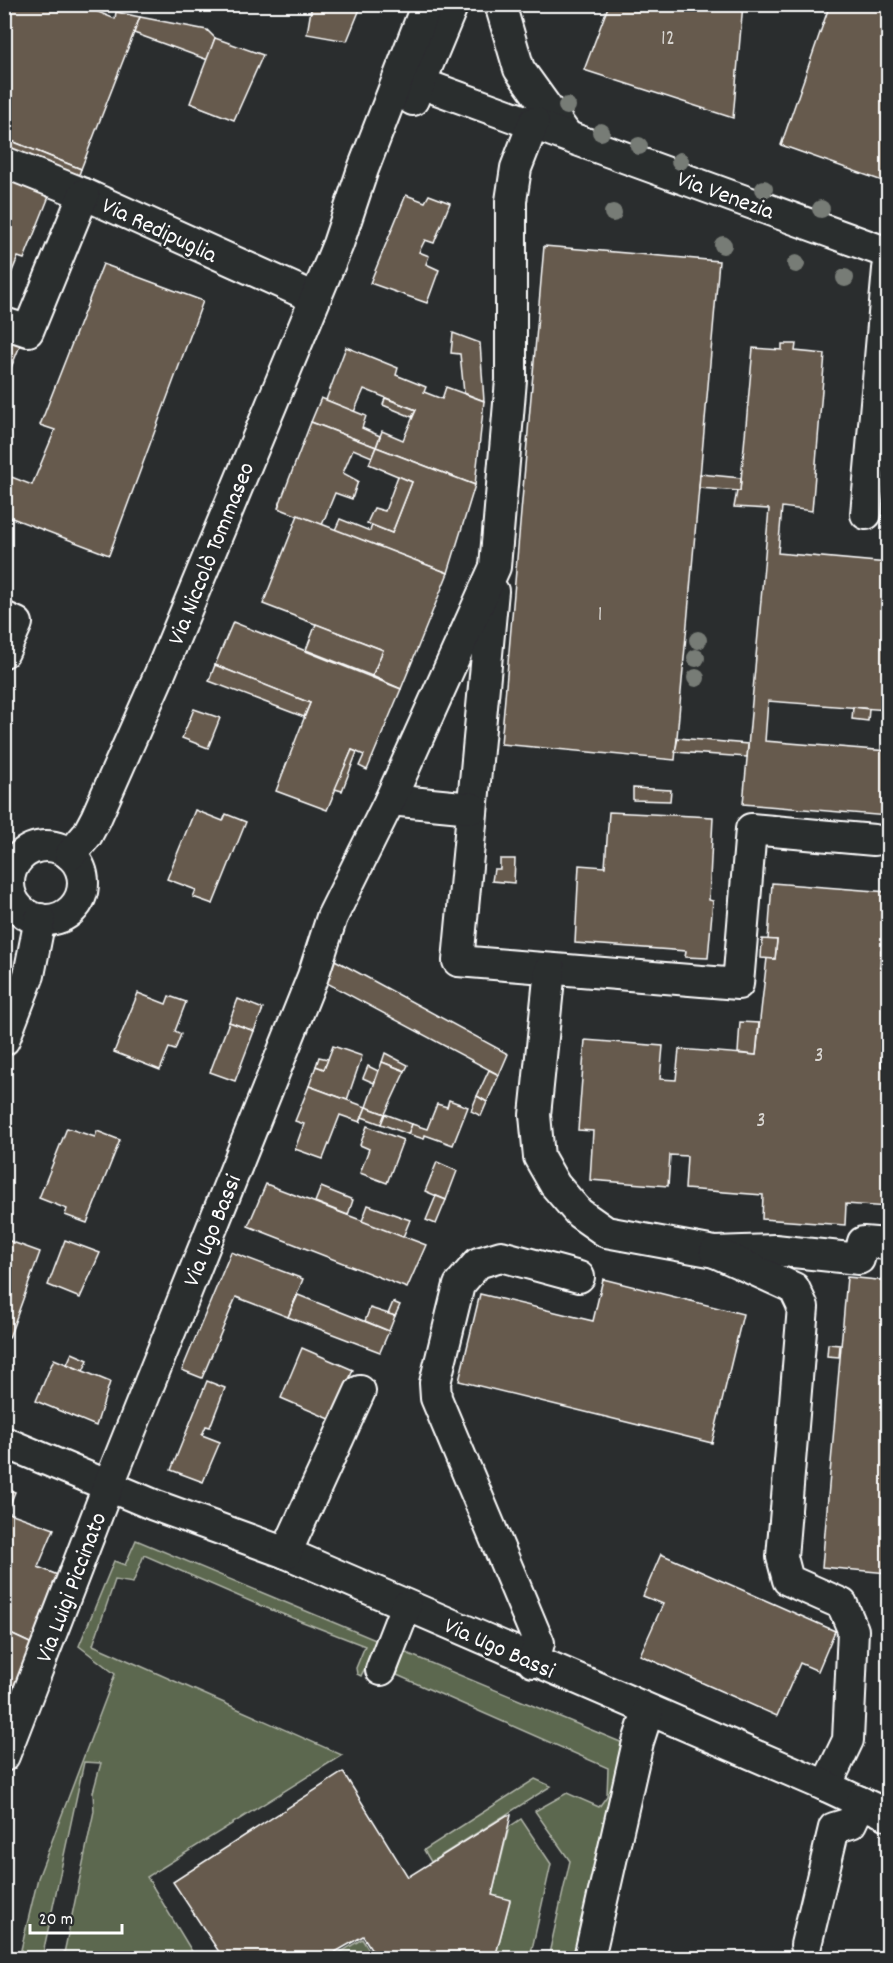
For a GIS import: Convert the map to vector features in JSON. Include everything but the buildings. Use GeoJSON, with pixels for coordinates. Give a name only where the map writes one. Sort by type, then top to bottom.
{"type":"FeatureCollection","features":[{"type":"Feature","properties":{"kind":"street","name":"Via Niccolò Tommaseo"},"geometry":{"type":"LineString","coordinates":[[70,855],[92,826],[129,748],[338,244],[363,169],[427,4]]}},
{"type":"Feature","properties":{"kind":"street","name":"Via Niccolò Tommaseo"},"geometry":{"type":"LineString","coordinates":[[338,244],[398,135],[453,4]]}},
{"type":"Feature","properties":{"kind":"street"},"geometry":{"type":"LineString","coordinates":[[500,4],[519,69],[565,134]]}},
{"type":"Feature","properties":{"kind":"street","name":"Via Venezia"},"geometry":{"type":"LineString","coordinates":[[420,83],[534,122],[888,253]]}},
{"type":"Feature","properties":{"kind":"street"},"geometry":{"type":"LineString","coordinates":[[534,122],[516,168],[511,201],[510,380],[458,961],[738,984],[751,829],[874,840]]}},
{"type":"Feature","properties":{"kind":"street","name":"Via Redipuglia"},"geometry":{"type":"LineString","coordinates":[[4,162],[84,194],[315,298]]}},
{"type":"Feature","properties":{"kind":"street"},"geometry":{"type":"LineString","coordinates":[[4,323],[28,331],[84,194]]}},
{"type":"Feature","properties":{"kind":"street"},"geometry":{"type":"LineString","coordinates":[[866,514],[888,269]]}},
{"type":"Feature","properties":{"kind":"street","name":"Via Ugo Bassi"},"geometry":{"type":"LineString","coordinates":[[109,1484],[313,976],[332,916],[390,800],[495,567]]}},
{"type":"Feature","properties":{"kind":"street"},"geometry":{"type":"LineString","coordinates":[[4,618],[16,623],[4,652]]}},
{"type":"Feature","properties":{"kind":"street"},"geometry":{"type":"LineString","coordinates":[[390,800],[472,808]]}},
{"type":"Feature","properties":{"kind":"street"},"geometry":{"type":"LineString","coordinates":[[41,846],[61,849],[70,855],[78,864],[82,875],[80,899],[63,916],[39,919],[21,910],[11,892],[8,871],[23,855],[41,846]]}},
{"type":"Feature","properties":{"kind":"street"},"geometry":{"type":"LineString","coordinates":[[4,1040],[29,975],[39,919]]}},
{"type":"Feature","properties":{"kind":"street"},"geometry":{"type":"LineString","coordinates":[[550,969],[535,1115],[539,1157],[555,1185],[579,1213],[606,1232],[715,1251],[775,1250],[859,1259],[862,1242],[888,1244]]}},
{"type":"Feature","properties":{"kind":"street"},"geometry":{"type":"LineString","coordinates":[[715,1251],[794,1288],[803,1307],[782,1557],[788,1580],[842,1604],[853,1630],[848,1740],[826,1786]]}},
{"type":"Feature","properties":{"kind":"street"},"geometry":{"type":"LineString","coordinates":[[533,1662],[539,1643],[436,1398],[435,1383],[459,1285],[478,1263],[501,1257],[579,1277]]}},
{"type":"Feature","properties":{"kind":"street"},"geometry":{"type":"LineString","coordinates":[[286,1553],[360,1391]]}},
{"type":"Feature","properties":{"kind":"street","name":"Via Ugo Bassi"},"geometry":{"type":"LineString","coordinates":[[4,1442],[109,1484],[154,1505],[286,1553],[533,1662],[826,1786],[888,1815]]}},
{"type":"Feature","properties":{"kind":"street","name":"Via Luigi Piccinato"},"geometry":{"type":"LineString","coordinates":[[4,1756],[109,1484]]}},
{"type":"Feature","properties":{"kind":"street"},"geometry":{"type":"LineString","coordinates":[[381,1670],[406,1606]]}},
{"type":"Feature","properties":{"kind":"street"},"geometry":{"type":"LineString","coordinates":[[589,1959],[638,1742],[648,1711]]}},
{"type":"Feature","properties":{"kind":"street"},"geometry":{"type":"LineString","coordinates":[[806,1945],[834,1828],[851,1822],[861,1802]]}},
{"type":"Feature","properties":{"kind":"green space"},"geometry":{"type":"Polygon","coordinates":[[[136,1540],[378,1641],[377,1646],[361,1676],[357,1674],[356,1668],[365,1646],[259,1605],[144,1555],[133,1583],[115,1580],[93,1645],[342,1755],[147,1877],[196,1958],[63,1958],[94,1811],[93,1792],[101,1763],[84,1762],[42,1958],[19,1958],[38,1878],[115,1674],[79,1646],[114,1561],[125,1565],[136,1540]]]}},
{"type":"Feature","properties":{"kind":"green space"},"geometry":{"type":"Polygon","coordinates":[[[404,1652],[630,1746],[580,1958],[548,1958],[570,1861],[535,1811],[567,1793],[599,1807],[607,1796],[608,1768],[397,1675],[404,1652]]]}},
{"type":"Feature","properties":{"kind":"green space"},"geometry":{"type":"Polygon","coordinates":[[[535,1779],[551,1786],[431,1862],[424,1850],[535,1779]]]}},
{"type":"Feature","properties":{"kind":"green space"},"geometry":{"type":"Polygon","coordinates":[[[521,1819],[551,1864],[530,1958],[495,1958],[510,1901],[492,1895],[509,1827],[521,1819]]]}},
{"type":"Feature","properties":{"kind":"green space"},"geometry":{"type":"Polygon","coordinates":[[[362,1939],[374,1958],[331,1958],[362,1939]]]}}]}
